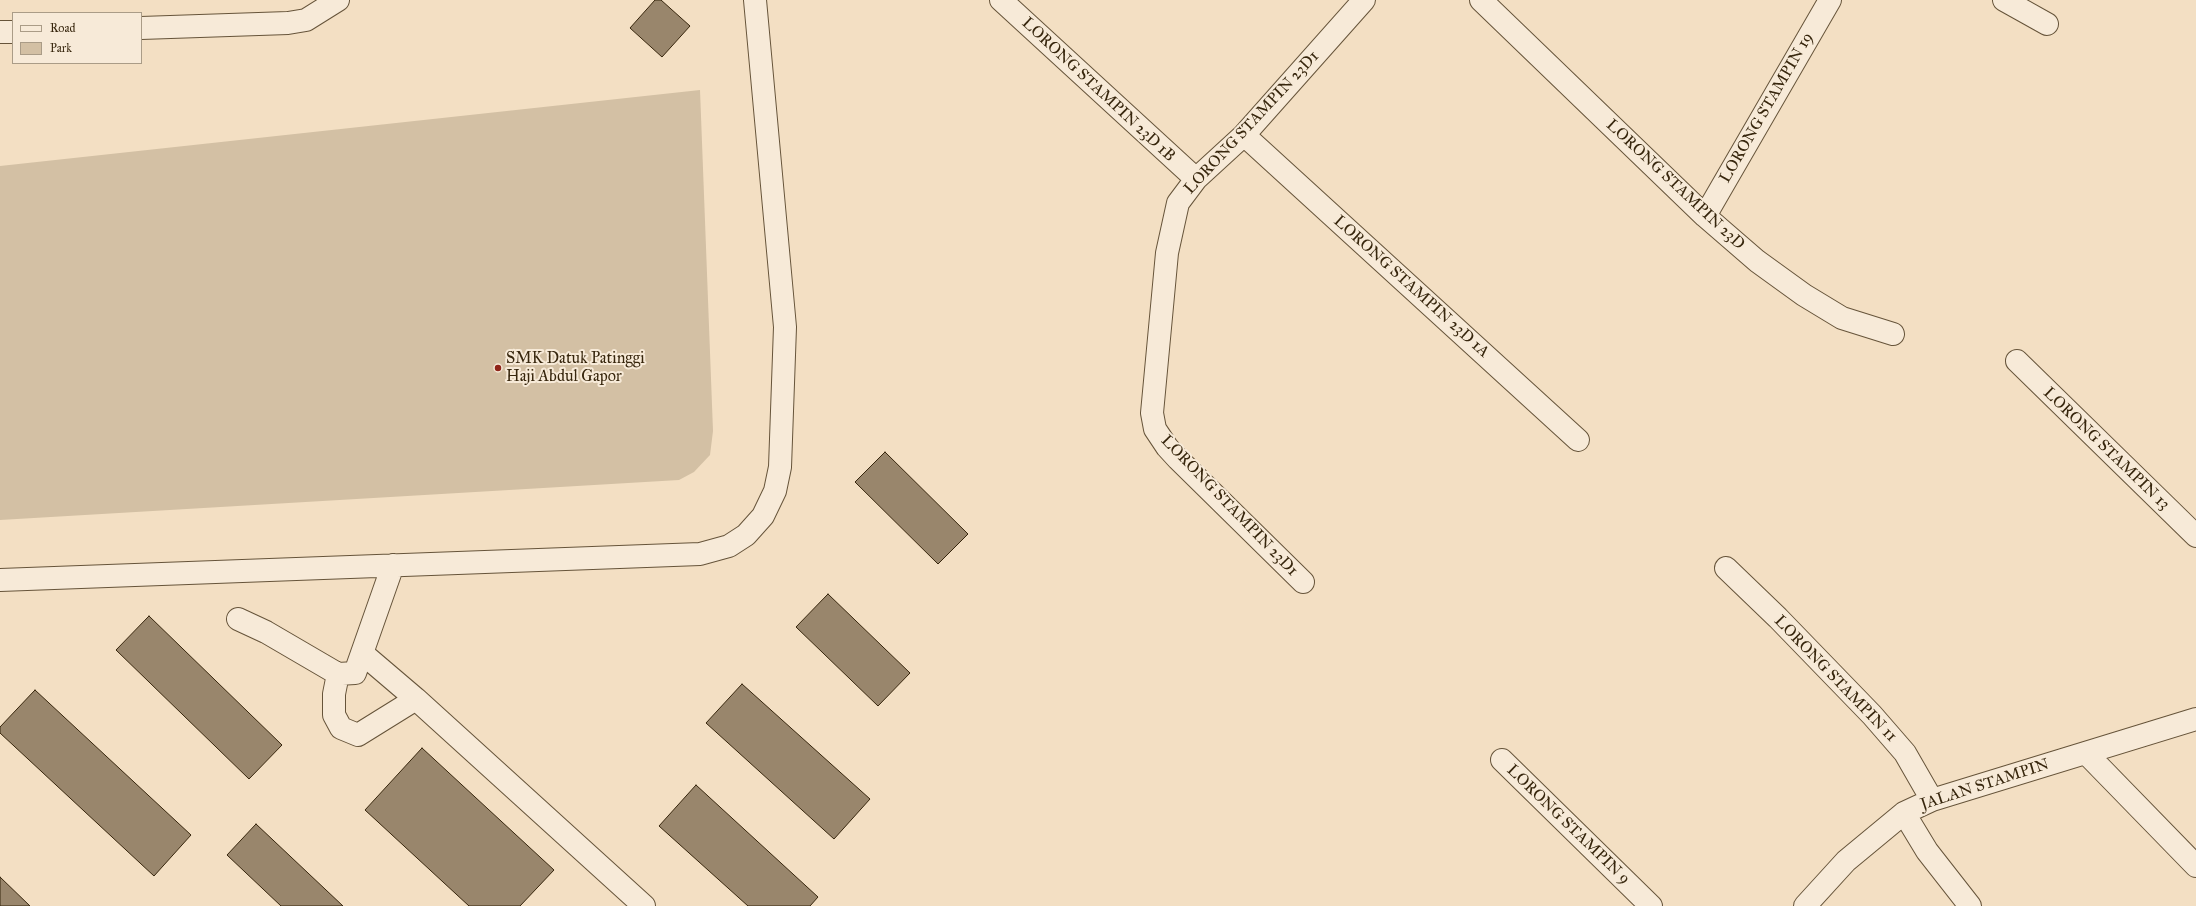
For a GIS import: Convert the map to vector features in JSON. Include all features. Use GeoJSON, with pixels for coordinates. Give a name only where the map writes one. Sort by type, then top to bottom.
{"type":"FeatureCollection","features":[{"type":"Feature","properties":{"kind":"street"},"geometry":{"type":"LineString","coordinates":[[142,28],[288,23],[306,20],[338,0]]}},
{"type":"Feature","properties":{"kind":"street"},"geometry":{"type":"LineString","coordinates":[[0,580],[700,554],[729,546],[746,535],[763,516],[775,491],[780,467],[785,327],[755,0]]}},
{"type":"Feature","properties":{"kind":"street","name":"LORONG STAMPIN 23D 1B"},"geometry":{"type":"LineString","coordinates":[[1000,0],[1196,179]]}},
{"type":"Feature","properties":{"kind":"street","name":"LORONG STAMPIN 23D1"},"geometry":{"type":"LineString","coordinates":[[1303,582],[1178,459],[1155,429],[1152,413],[1167,253],[1178,203],[1196,179],[1244,135],[1364,0]]}},
{"type":"Feature","properties":{"kind":"street","name":"LORONG STAMPIN 23D"},"geometry":{"type":"LineString","coordinates":[[1481,0],[1705,216],[1757,261],[1804,295],[1842,318],[1893,334]]}},
{"type":"Feature","properties":{"kind":"street","name":"LORONG STAMPIN 19"},"geometry":{"type":"LineString","coordinates":[[1705,216],[1830,0]]}},
{"type":"Feature","properties":{"kind":"street"},"geometry":{"type":"LineString","coordinates":[[2004,0],[2047,24]]}},
{"type":"Feature","properties":{"kind":"street"},"geometry":{"type":"LineString","coordinates":[[0,32],[12,32]]}},
{"type":"Feature","properties":{"kind":"street","name":"LORONG STAMPIN 23D 1A"},"geometry":{"type":"LineString","coordinates":[[1244,135],[1578,440]]}},
{"type":"Feature","properties":{"kind":"street","name":"LORONG STAMPIN 13"},"geometry":{"type":"LineString","coordinates":[[2017,361],[2196,536]]}},
{"type":"Feature","properties":{"kind":"street"},"geometry":{"type":"LineString","coordinates":[[238,619],[266,632],[338,674],[355,672],[393,565]]}},
{"type":"Feature","properties":{"kind":"street","name":"LORONG STAMPIN 11"},"geometry":{"type":"LineString","coordinates":[[1726,568],[1778,618],[1872,715],[1905,753],[1932,800]]}},
{"type":"Feature","properties":{"kind":"street"},"geometry":{"type":"LineString","coordinates":[[362,653],[416,699],[643,906]]}},
{"type":"Feature","properties":{"kind":"street"},"geometry":{"type":"LineString","coordinates":[[338,674],[334,694],[334,715],[341,728],[358,735],[416,699]]}},
{"type":"Feature","properties":{"kind":"street","name":"JALAN STAMPIN"},"geometry":{"type":"LineString","coordinates":[[1805,906],[1846,860],[1904,813],[1932,800],[2196,719]]}},
{"type":"Feature","properties":{"kind":"street"},"geometry":{"type":"LineString","coordinates":[[2086,753],[2196,866]]}},
{"type":"Feature","properties":{"kind":"street","name":"LORONG STAMPIN 9"},"geometry":{"type":"LineString","coordinates":[[1502,760],[1651,906]]}},
{"type":"Feature","properties":{"kind":"street"},"geometry":{"type":"LineString","coordinates":[[1904,813],[1927,850],[1970,906]]}},
{"type":"Feature","properties":{"kind":"green space"},"geometry":{"type":"Polygon","coordinates":[[[700,90],[713,431],[710,455],[694,472],[679,480],[0,520],[0,166],[700,90]]]}},
{"type":"Feature","properties":{"kind":"building"},"geometry":{"type":"Polygon","coordinates":[[[655,0],[661,0],[690,26],[662,57],[630,28],[655,0]]]}},
{"type":"Feature","properties":{"kind":"building"},"geometry":{"type":"Polygon","coordinates":[[[885,452],[968,534],[938,564],[855,482],[885,452]]]}},
{"type":"Feature","properties":{"kind":"building"},"geometry":{"type":"Polygon","coordinates":[[[828,594],[910,673],[878,706],[796,627],[828,594]]]}},
{"type":"Feature","properties":{"kind":"building"},"geometry":{"type":"Polygon","coordinates":[[[149,616],[282,745],[249,779],[116,650],[149,616]]]}},
{"type":"Feature","properties":{"kind":"building"},"geometry":{"type":"Polygon","coordinates":[[[742,684],[870,799],[834,839],[706,723],[742,684]]]}},
{"type":"Feature","properties":{"kind":"building"},"geometry":{"type":"Polygon","coordinates":[[[35,690],[191,835],[154,876],[0,733],[0,727],[35,690]]]}},
{"type":"Feature","properties":{"kind":"building"},"geometry":{"type":"Polygon","coordinates":[[[422,748],[554,870],[520,906],[469,906],[365,810],[422,748]]]}},
{"type":"Feature","properties":{"kind":"building"},"geometry":{"type":"Polygon","coordinates":[[[696,785],[818,897],[810,906],[748,906],[659,826],[696,785]]]}},
{"type":"Feature","properties":{"kind":"building"},"geometry":{"type":"Polygon","coordinates":[[[256,824],[343,906],[281,906],[227,855],[256,824]]]}},
{"type":"Feature","properties":{"kind":"building"},"geometry":{"type":"Polygon","coordinates":[[[0,877],[30,906],[0,906],[0,877]]]}},
{"type":"Feature","properties":{"kind":"place","name":"SMK Datuk Patinggi Haji Abdul Gapor"},"geometry":{"type":"Point","coordinates":[498,368]}}]}
